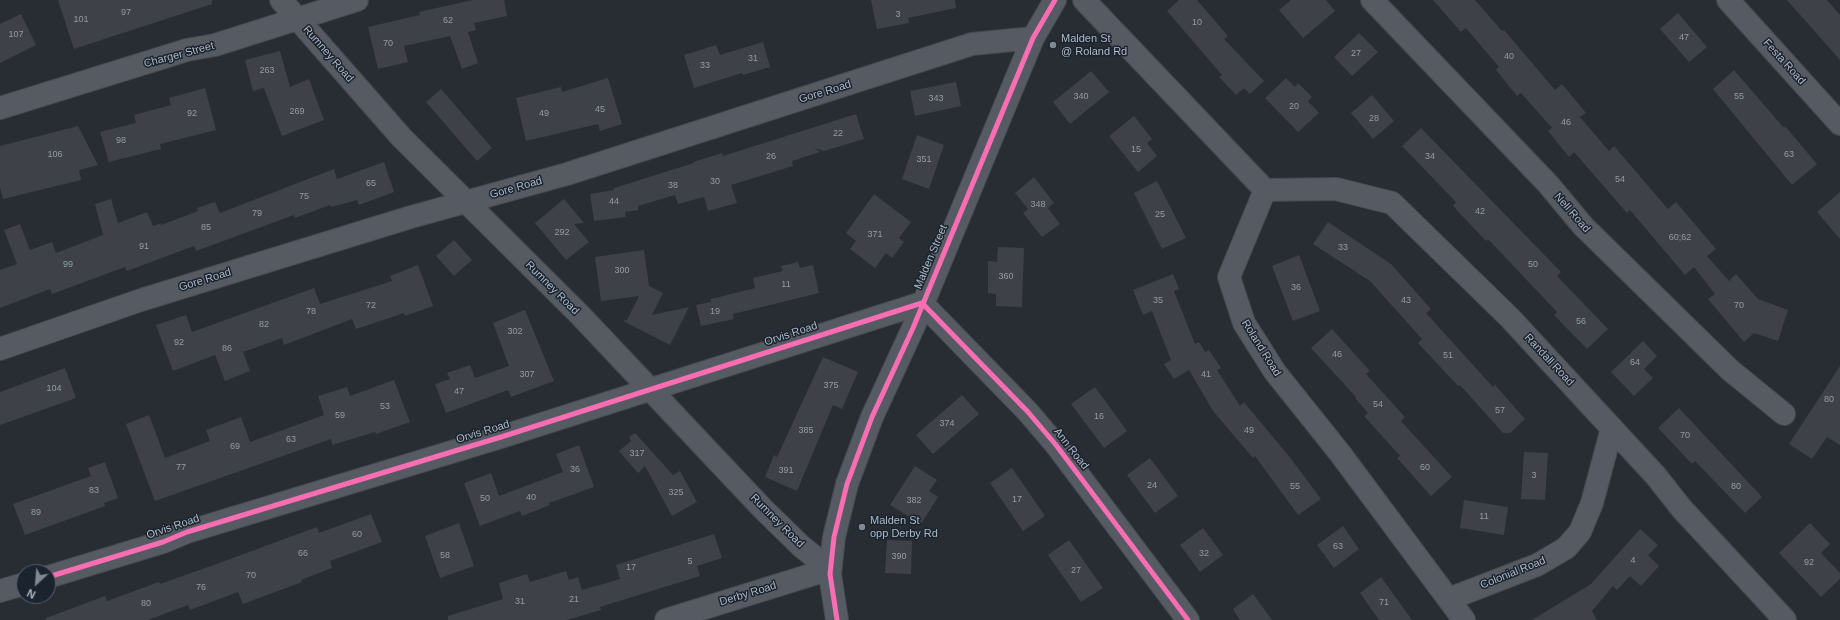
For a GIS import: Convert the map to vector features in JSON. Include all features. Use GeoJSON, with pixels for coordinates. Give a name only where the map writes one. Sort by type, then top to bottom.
{"type":"FeatureCollection","features":[{"type":"Feature","properties":{"kind":"street","name":"Rumney Road"},"geometry":{"type":"LineString","coordinates":[[281,0],[402,138],[564,299],[763,509],[802,547],[830,569]]}},
{"type":"Feature","properties":{"kind":"street","name":"Charger Street"},"geometry":{"type":"LineString","coordinates":[[0,108],[187,50],[215,46],[357,0]]}},
{"type":"Feature","properties":{"kind":"street","name":"Malden Street"},"geometry":{"type":"LineString","coordinates":[[837,620],[830,569],[834,537],[848,484],[872,417],[966,202],[1033,38],[1055,0]]}},
{"type":"Feature","properties":{"kind":"street"},"geometry":{"type":"LineString","coordinates":[[1084,0],[1265,190]]}},
{"type":"Feature","properties":{"kind":"street","name":"Nell Road"},"geometry":{"type":"LineString","coordinates":[[1372,0],[1548,184],[1583,226],[1730,370],[1784,414]]}},
{"type":"Feature","properties":{"kind":"street","name":"Festa Road"},"geometry":{"type":"LineString","coordinates":[[1728,0],[1840,124]]}},
{"type":"Feature","properties":{"kind":"street","name":"Gore Road"},"geometry":{"type":"LineString","coordinates":[[0,349],[141,300],[466,202],[567,174],[972,44],[1033,38]]}},
{"type":"Feature","properties":{"kind":"street","name":"Randall Road"},"geometry":{"type":"LineString","coordinates":[[1265,190],[1336,189],[1392,203],[1510,318],[1656,476],[1682,509],[1785,620]]}},
{"type":"Feature","properties":{"kind":"street","name":"Roland Road"},"geometry":{"type":"LineString","coordinates":[[1265,190],[1229,277],[1244,323],[1276,372],[1334,446],[1464,620]]}},
{"type":"Feature","properties":{"kind":"street","name":"Orvis Road"},"geometry":{"type":"LineString","coordinates":[[56,575],[163,542],[187,532],[501,437],[922,303]]}},
{"type":"Feature","properties":{"kind":"street","name":"Ann Road"},"geometry":{"type":"LineString","coordinates":[[922,303],[1028,412],[1056,445],[1188,620]]}},
{"type":"Feature","properties":{"kind":"street","name":"Colonial Road"},"geometry":{"type":"LineString","coordinates":[[1449,599],[1537,566],[1566,548],[1580,532],[1592,503],[1612,428]]}},
{"type":"Feature","properties":{"kind":"street","name":"Derby Road"},"geometry":{"type":"LineString","coordinates":[[666,620],[830,569]]}},
{"type":"Feature","properties":{"kind":"street"},"geometry":{"type":"LineString","coordinates":[[0,591],[16,586]]}},
{"type":"Feature","properties":{"kind":"building"},"geometry":{"type":"Polygon","coordinates":[[[58,0],[212,0],[212,4],[74,49],[58,0]]]}},
{"type":"Feature","properties":{"kind":"building"},"geometry":{"type":"Polygon","coordinates":[[[473,0],[504,0],[507,16],[474,23],[476,30],[468,32],[478,63],[462,69],[450,36],[404,46],[408,62],[378,69],[368,27],[420,15],[419,12],[473,0]]]}},
{"type":"Feature","properties":{"kind":"building"},"geometry":{"type":"Polygon","coordinates":[[[871,0],[955,0],[956,8],[908,18],[909,23],[877,29],[871,0]]]}},
{"type":"Feature","properties":{"kind":"building"},"geometry":{"type":"Polygon","coordinates":[[[1179,0],[1197,0],[1228,36],[1224,39],[1264,81],[1250,94],[1244,88],[1236,95],[1219,77],[1222,75],[1167,11],[1179,0]]]}},
{"type":"Feature","properties":{"kind":"building"},"geometry":{"type":"Polygon","coordinates":[[[1291,0],[1326,0],[1335,11],[1303,38],[1279,10],[1291,0]]]}},
{"type":"Feature","properties":{"kind":"building"},"geometry":{"type":"Polygon","coordinates":[[[1433,0],[1475,0],[1502,31],[1504,30],[1555,90],[1562,84],[1586,113],[1580,117],[1609,151],[1614,146],[1668,209],[1676,202],[1716,249],[1707,256],[1729,281],[1736,274],[1758,299],[1788,310],[1778,341],[1754,333],[1744,342],[1708,299],[1715,294],[1694,267],[1685,275],[1630,210],[1627,213],[1574,152],[1569,157],[1548,131],[1552,128],[1521,93],[1517,96],[1496,70],[1499,67],[1466,28],[1461,32],[1433,0]]]}},
{"type":"Feature","properties":{"kind":"building"},"geometry":{"type":"Polygon","coordinates":[[[1787,0],[1827,0],[1840,15],[1840,60],[1787,0]]]}},
{"type":"Feature","properties":{"kind":"building"},"geometry":{"type":"Polygon","coordinates":[[[1678,13],[1707,47],[1689,62],[1660,29],[1678,13]]]}},
{"type":"Feature","properties":{"kind":"building"},"geometry":{"type":"Polygon","coordinates":[[[21,14],[36,45],[0,63],[0,24],[21,14]]]}},
{"type":"Feature","properties":{"kind":"building"},"geometry":{"type":"Polygon","coordinates":[[[1359,33],[1378,52],[1352,76],[1334,57],[1359,33]]]}},
{"type":"Feature","properties":{"kind":"building"},"geometry":{"type":"Polygon","coordinates":[[[763,42],[770,67],[743,75],[742,73],[694,88],[684,55],[716,45],[720,55],[763,42]]]}},
{"type":"Feature","properties":{"kind":"building"},"geometry":{"type":"Polygon","coordinates":[[[280,51],[290,87],[309,79],[324,120],[282,136],[264,88],[253,91],[245,60],[280,51]]]}},
{"type":"Feature","properties":{"kind":"building"},"geometry":{"type":"Polygon","coordinates":[[[1734,70],[1817,164],[1792,185],[1713,89],[1734,70]]]}},
{"type":"Feature","properties":{"kind":"building"},"geometry":{"type":"Polygon","coordinates":[[[1091,71],[1109,92],[1070,124],[1053,102],[1091,71]]]}},
{"type":"Feature","properties":{"kind":"building"},"geometry":{"type":"Polygon","coordinates":[[[608,78],[622,124],[600,131],[598,124],[526,141],[516,98],[561,87],[562,92],[608,78]]]}},
{"type":"Feature","properties":{"kind":"building"},"geometry":{"type":"Polygon","coordinates":[[[1286,78],[1295,87],[1298,83],[1312,97],[1308,101],[1319,113],[1298,132],[1265,98],[1286,78]]]}},
{"type":"Feature","properties":{"kind":"building"},"geometry":{"type":"Polygon","coordinates":[[[956,82],[961,106],[915,116],[910,91],[956,82]]]}},
{"type":"Feature","properties":{"kind":"building"},"geometry":{"type":"Polygon","coordinates":[[[205,88],[216,130],[160,144],[161,149],[109,162],[100,132],[136,123],[134,115],[171,105],[169,98],[205,88]]]}},
{"type":"Feature","properties":{"kind":"building"},"geometry":{"type":"Polygon","coordinates":[[[441,89],[492,148],[477,161],[426,102],[441,89]]]}},
{"type":"Feature","properties":{"kind":"building"},"geometry":{"type":"Polygon","coordinates":[[[1372,95],[1394,121],[1373,139],[1351,113],[1372,95]]]}},
{"type":"Feature","properties":{"kind":"building"},"geometry":{"type":"Polygon","coordinates":[[[856,114],[864,139],[824,151],[814,148],[820,152],[792,161],[793,166],[731,185],[737,203],[708,211],[704,197],[678,204],[675,195],[638,206],[638,210],[625,212],[626,217],[594,221],[590,194],[614,190],[614,188],[694,163],[693,162],[722,153],[723,156],[856,114]]]}},
{"type":"Feature","properties":{"kind":"building"},"geometry":{"type":"Polygon","coordinates":[[[1134,116],[1152,139],[1147,143],[1157,156],[1138,172],[1109,136],[1134,116]]]}},
{"type":"Feature","properties":{"kind":"building"},"geometry":{"type":"Polygon","coordinates":[[[78,126],[98,165],[79,170],[81,180],[3,199],[0,187],[0,146],[78,126]]]}},
{"type":"Feature","properties":{"kind":"building"},"geometry":{"type":"Polygon","coordinates":[[[1421,128],[1561,272],[1557,276],[1608,329],[1587,349],[1554,315],[1557,312],[1488,239],[1486,241],[1453,206],[1456,202],[1402,146],[1421,128]]]}},
{"type":"Feature","properties":{"kind":"building"},"geometry":{"type":"Polygon","coordinates":[[[917,135],[944,145],[929,189],[902,179],[917,135]]]}},
{"type":"Feature","properties":{"kind":"building"},"geometry":{"type":"Polygon","coordinates":[[[384,162],[394,192],[359,205],[357,200],[331,207],[330,205],[295,218],[294,215],[196,251],[194,246],[127,271],[125,267],[52,294],[50,289],[0,308],[0,270],[17,264],[4,230],[20,224],[30,250],[52,242],[56,253],[103,235],[95,204],[111,199],[118,223],[147,212],[153,226],[161,223],[161,225],[198,211],[197,208],[215,202],[220,213],[334,169],[337,179],[384,162]]]}},
{"type":"Feature","properties":{"kind":"building"},"geometry":{"type":"Polygon","coordinates":[[[1034,177],[1054,203],[1048,208],[1060,224],[1042,237],[1023,213],[1028,209],[1015,193],[1034,177]]]}},
{"type":"Feature","properties":{"kind":"building"},"geometry":{"type":"Polygon","coordinates":[[[1157,181],[1186,238],[1162,249],[1134,193],[1157,181]]]}},
{"type":"Feature","properties":{"kind":"building"},"geometry":{"type":"Polygon","coordinates":[[[1840,192],[1840,239],[1817,212],[1840,192]]]}},
{"type":"Feature","properties":{"kind":"building"},"geometry":{"type":"Polygon","coordinates":[[[874,194],[911,222],[899,238],[904,242],[892,258],[886,253],[875,268],[850,249],[856,241],[846,233],[874,194]]]}},
{"type":"Feature","properties":{"kind":"building"},"geometry":{"type":"Polygon","coordinates":[[[564,199],[584,223],[574,224],[589,242],[566,260],[535,223],[564,199]]]}},
{"type":"Feature","properties":{"kind":"building"},"geometry":{"type":"Polygon","coordinates":[[[1328,222],[1391,264],[1431,309],[1426,313],[1493,387],[1495,385],[1525,419],[1510,433],[1503,433],[1460,385],[1458,386],[1418,343],[1422,339],[1370,281],[1313,244],[1328,222]]]}},
{"type":"Feature","properties":{"kind":"building"},"geometry":{"type":"Polygon","coordinates":[[[454,240],[472,260],[454,276],[436,256],[454,240]]]}},
{"type":"Feature","properties":{"kind":"building"},"geometry":{"type":"Polygon","coordinates":[[[998,247],[1024,248],[1022,307],[996,306],[996,294],[988,293],[988,261],[997,262],[998,247]]]}},
{"type":"Feature","properties":{"kind":"building"},"geometry":{"type":"Polygon","coordinates":[[[644,250],[649,286],[663,293],[652,315],[689,307],[670,345],[623,321],[627,320],[639,296],[601,301],[595,257],[644,250]]]}},
{"type":"Feature","properties":{"kind":"building"},"geometry":{"type":"Polygon","coordinates":[[[1299,255],[1320,311],[1293,321],[1272,266],[1299,255]]]}},
{"type":"Feature","properties":{"kind":"building"},"geometry":{"type":"Polygon","coordinates":[[[798,262],[800,268],[813,265],[819,293],[733,314],[734,319],[701,326],[696,305],[711,302],[711,299],[755,288],[753,278],[783,271],[781,266],[798,262]]]}},
{"type":"Feature","properties":{"kind":"building"},"geometry":{"type":"Polygon","coordinates":[[[418,265],[433,306],[405,316],[404,313],[356,329],[352,319],[284,345],[282,338],[243,352],[250,371],[225,381],[215,355],[173,371],[156,325],[186,315],[192,332],[314,288],[320,304],[392,281],[390,276],[418,265]]]}},
{"type":"Feature","properties":{"kind":"building"},"geometry":{"type":"Polygon","coordinates":[[[1173,274],[1179,289],[1174,291],[1195,344],[1199,342],[1205,352],[1209,350],[1221,368],[1217,370],[1240,406],[1244,402],[1292,460],[1321,499],[1298,515],[1255,456],[1253,458],[1213,411],[1189,370],[1174,379],[1164,364],[1171,360],[1152,311],[1143,315],[1133,290],[1173,274]]]}},
{"type":"Feature","properties":{"kind":"building"},"geometry":{"type":"Polygon","coordinates":[[[525,310],[554,381],[511,397],[508,390],[446,413],[435,384],[450,379],[447,373],[470,365],[475,378],[509,366],[493,323],[525,310]]]}},
{"type":"Feature","properties":{"kind":"building"},"geometry":{"type":"Polygon","coordinates":[[[1332,329],[1370,371],[1366,374],[1405,417],[1401,421],[1452,477],[1431,496],[1397,458],[1400,456],[1364,416],[1368,413],[1355,398],[1356,397],[1311,348],[1332,329]]]}},
{"type":"Feature","properties":{"kind":"building"},"geometry":{"type":"Polygon","coordinates":[[[1643,341],[1657,356],[1644,369],[1653,378],[1634,396],[1611,372],[1643,341]]]}},
{"type":"Feature","properties":{"kind":"building"},"geometry":{"type":"Polygon","coordinates":[[[823,357],[858,372],[842,409],[833,405],[797,491],[765,477],[774,455],[777,457],[823,357]]]}},
{"type":"Feature","properties":{"kind":"building"},"geometry":{"type":"Polygon","coordinates":[[[1840,366],[1840,445],[1827,437],[1812,459],[1789,444],[1840,366]]]}},
{"type":"Feature","properties":{"kind":"building"},"geometry":{"type":"Polygon","coordinates":[[[65,368],[76,398],[0,425],[0,392],[65,368]]]}},
{"type":"Feature","properties":{"kind":"building"},"geometry":{"type":"Polygon","coordinates":[[[394,380],[410,422],[376,434],[375,432],[332,445],[331,439],[155,501],[126,424],[149,415],[165,458],[210,441],[206,430],[241,417],[250,442],[324,415],[318,396],[347,387],[350,396],[394,380]]]}},
{"type":"Feature","properties":{"kind":"building"},"geometry":{"type":"Polygon","coordinates":[[[1095,387],[1127,431],[1104,448],[1071,404],[1095,387]]]}},
{"type":"Feature","properties":{"kind":"building"},"geometry":{"type":"Polygon","coordinates":[[[962,395],[979,414],[933,454],[916,435],[962,395]]]}},
{"type":"Feature","properties":{"kind":"building"},"geometry":{"type":"Polygon","coordinates":[[[1679,408],[1762,497],[1745,513],[1695,461],[1692,464],[1658,428],[1679,408]]]}},
{"type":"Feature","properties":{"kind":"building"},"geometry":{"type":"Polygon","coordinates":[[[635,433],[673,475],[680,471],[697,502],[672,516],[645,466],[638,473],[619,451],[631,441],[629,437],[635,433]]]}},
{"type":"Feature","properties":{"kind":"building"},"geometry":{"type":"Polygon","coordinates":[[[579,445],[594,487],[549,503],[550,505],[522,516],[520,511],[480,526],[464,483],[491,473],[499,496],[563,472],[556,454],[579,445]]]}},
{"type":"Feature","properties":{"kind":"building"},"geometry":{"type":"Polygon","coordinates":[[[1524,452],[1548,453],[1545,500],[1521,499],[1524,452]]]}},
{"type":"Feature","properties":{"kind":"building"},"geometry":{"type":"Polygon","coordinates":[[[1150,458],[1178,496],[1155,513],[1127,475],[1150,458]]]}},
{"type":"Feature","properties":{"kind":"building"},"geometry":{"type":"Polygon","coordinates":[[[105,462],[118,498],[104,503],[105,506],[25,535],[13,504],[91,476],[88,468],[105,462]]]}},
{"type":"Feature","properties":{"kind":"building"},"geometry":{"type":"Polygon","coordinates":[[[915,466],[937,480],[929,491],[938,497],[921,524],[890,505],[915,466]]]}},
{"type":"Feature","properties":{"kind":"building"},"geometry":{"type":"Polygon","coordinates":[[[1012,468],[1045,516],[1023,531],[990,483],[1012,468]]]}},
{"type":"Feature","properties":{"kind":"building"},"geometry":{"type":"Polygon","coordinates":[[[1464,500],[1508,507],[1504,535],[1460,528],[1464,500]]]}},
{"type":"Feature","properties":{"kind":"building"},"geometry":{"type":"Polygon","coordinates":[[[371,514],[382,542],[330,561],[332,568],[301,580],[302,582],[243,604],[238,592],[190,610],[188,605],[148,620],[46,620],[46,618],[105,596],[107,601],[159,582],[160,584],[317,527],[319,533],[371,514]]]}},
{"type":"Feature","properties":{"kind":"building"},"geometry":{"type":"Polygon","coordinates":[[[459,523],[474,566],[440,578],[425,536],[459,523]]]}},
{"type":"Feature","properties":{"kind":"building"},"geometry":{"type":"Polygon","coordinates":[[[1810,523],[1830,544],[1821,553],[1840,573],[1840,579],[1821,597],[1779,553],[1810,523]]]}},
{"type":"Feature","properties":{"kind":"building"},"geometry":{"type":"Polygon","coordinates":[[[1343,526],[1359,549],[1334,568],[1317,545],[1343,526]]]}},
{"type":"Feature","properties":{"kind":"building"},"geometry":{"type":"Polygon","coordinates":[[[1203,528],[1223,555],[1200,572],[1180,545],[1203,528]]]}},
{"type":"Feature","properties":{"kind":"building"},"geometry":{"type":"Polygon","coordinates":[[[1640,529],[1658,545],[1648,555],[1659,566],[1641,586],[1630,576],[1617,590],[1613,586],[1592,611],[1597,620],[1532,620],[1591,584],[1640,529]]]}},
{"type":"Feature","properties":{"kind":"building"},"geometry":{"type":"Polygon","coordinates":[[[714,534],[722,558],[697,566],[700,576],[600,607],[601,610],[567,620],[448,620],[448,616],[503,599],[499,583],[527,574],[530,582],[566,571],[569,580],[578,577],[582,590],[620,579],[616,565],[714,534]]]}},
{"type":"Feature","properties":{"kind":"building"},"geometry":{"type":"Polygon","coordinates":[[[887,540],[912,541],[911,574],[885,573],[887,540]]]}},
{"type":"Feature","properties":{"kind":"building"},"geometry":{"type":"Polygon","coordinates":[[[1069,540],[1103,588],[1081,602],[1048,555],[1069,540]]]}},
{"type":"Feature","properties":{"kind":"building"},"geometry":{"type":"Polygon","coordinates":[[[1381,577],[1412,620],[1379,620],[1360,593],[1381,577]]]}},
{"type":"Feature","properties":{"kind":"building"},"geometry":{"type":"Polygon","coordinates":[[[1253,594],[1272,620],[1240,620],[1233,609],[1253,594]]]}},
{"type":"Feature","properties":{"kind":"cycle path"},"geometry":{"type":"LineString","coordinates":[[837,620],[830,574],[834,537],[847,484],[872,417],[913,328],[1033,38],[1055,0]]}},
{"type":"Feature","properties":{"kind":"cycle path"},"geometry":{"type":"LineString","coordinates":[[56,575],[163,542],[187,532],[501,437],[922,303],[1028,412],[1056,445],[1188,620]]}},
{"type":"Feature","properties":{"kind":"place","name":"Malden St @ Roland Rd"},"geometry":{"type":"Point","coordinates":[1053,45]}},
{"type":"Feature","properties":{"kind":"place","name":"Malden St opp Derby Rd"},"geometry":{"type":"Point","coordinates":[862,527]}}]}
